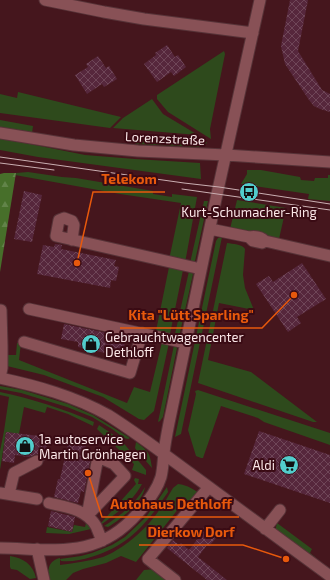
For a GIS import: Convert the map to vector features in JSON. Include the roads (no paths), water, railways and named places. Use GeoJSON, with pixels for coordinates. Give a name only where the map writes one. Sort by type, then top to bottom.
{"type":"FeatureCollection","features":[{"type":"Feature","properties":{"kind":"street"},"geometry":{"type":"LineString","coordinates":[[45,0],[104,12],[253,33]]}},
{"type":"Feature","properties":{"kind":"street"},"geometry":{"type":"LineString","coordinates":[[0,548],[59,550],[82,548],[102,541],[126,525],[145,504],[160,480],[169,423],[201,269],[260,0]]}},
{"type":"Feature","properties":{"kind":"street","name":"Lorenzstraße"},"geometry":{"type":"LineString","coordinates":[[0,132],[48,141],[105,148],[330,162]]}},
{"type":"Feature","properties":{"kind":"street"},"geometry":{"type":"LineString","coordinates":[[210,229],[249,238],[253,241],[262,243],[265,241],[330,256]]}},
{"type":"Feature","properties":{"kind":"street"},"geometry":{"type":"LineString","coordinates":[[72,240],[201,269]]}},
{"type":"Feature","properties":{"kind":"street"},"geometry":{"type":"LineString","coordinates":[[29,309],[186,343]]}},
{"type":"Feature","properties":{"kind":"street"},"geometry":{"type":"LineString","coordinates":[[0,322],[2,368],[0,378],[51,391],[89,406],[121,423],[265,529],[328,572]]}},
{"type":"Feature","properties":{"kind":"street"},"geometry":{"type":"LineString","coordinates":[[24,342],[130,373],[142,333]]}},
{"type":"Feature","properties":{"kind":"street"},"geometry":{"type":"LineString","coordinates":[[98,457],[114,464],[125,476],[87,516],[98,457]]}},
{"type":"Feature","properties":{"kind":"street"},"geometry":{"type":"LineString","coordinates":[[37,461],[14,473],[5,493],[38,499]]}},
{"type":"Feature","properties":{"kind":"street"},"geometry":{"type":"LineString","coordinates":[[175,580],[148,559],[209,487]]}},
{"type":"Feature","properties":{"kind":"street"},"geometry":{"type":"LineString","coordinates":[[49,503],[81,511],[95,525],[102,541]]}},
{"type":"Feature","properties":{"kind":"street"},"geometry":{"type":"LineString","coordinates":[[265,529],[280,510]]}},
{"type":"Feature","properties":{"kind":"street"},"geometry":{"type":"LineString","coordinates":[[37,549],[44,580]]}},
{"type":"Feature","properties":{"kind":"tram line"},"geometry":{"type":"LineString","coordinates":[[0,157],[330,204]]}},
{"type":"Feature","properties":{"kind":"tram line"},"geometry":{"type":"LineString","coordinates":[[0,163],[54,170]]}},
{"type":"Feature","properties":{"kind":"tram line"},"geometry":{"type":"LineString","coordinates":[[182,189],[330,210]]}},
{"type":"Feature","properties":{"kind":"place","name":"Kurt-Schumacher-Ring"},"geometry":{"type":"Point","coordinates":[249,192]}},
{"type":"Feature","properties":{"kind":"place","name":"Telekom"},"geometry":{"type":"Point","coordinates":[77,263]}},
{"type":"Feature","properties":{"kind":"place","name":"Kita \"Lütt Sparling\""},"geometry":{"type":"Point","coordinates":[294,295]}},
{"type":"Feature","properties":{"kind":"place","name":"Gebrauchtwagencenter Dethloff"},"geometry":{"type":"Point","coordinates":[91,344]}},
{"type":"Feature","properties":{"kind":"place","name":"1a autoservice Martin Grönhagen"},"geometry":{"type":"Point","coordinates":[25,446]}},
{"type":"Feature","properties":{"kind":"place","name":"Aldi"},"geometry":{"type":"Point","coordinates":[289,465]}},
{"type":"Feature","properties":{"kind":"place","name":"Autohaus Dethloff"},"geometry":{"type":"Point","coordinates":[88,473]}},
{"type":"Feature","properties":{"kind":"place","name":"Dierkow Dorf"},"geometry":{"type":"Point","coordinates":[286,559]}}]}
